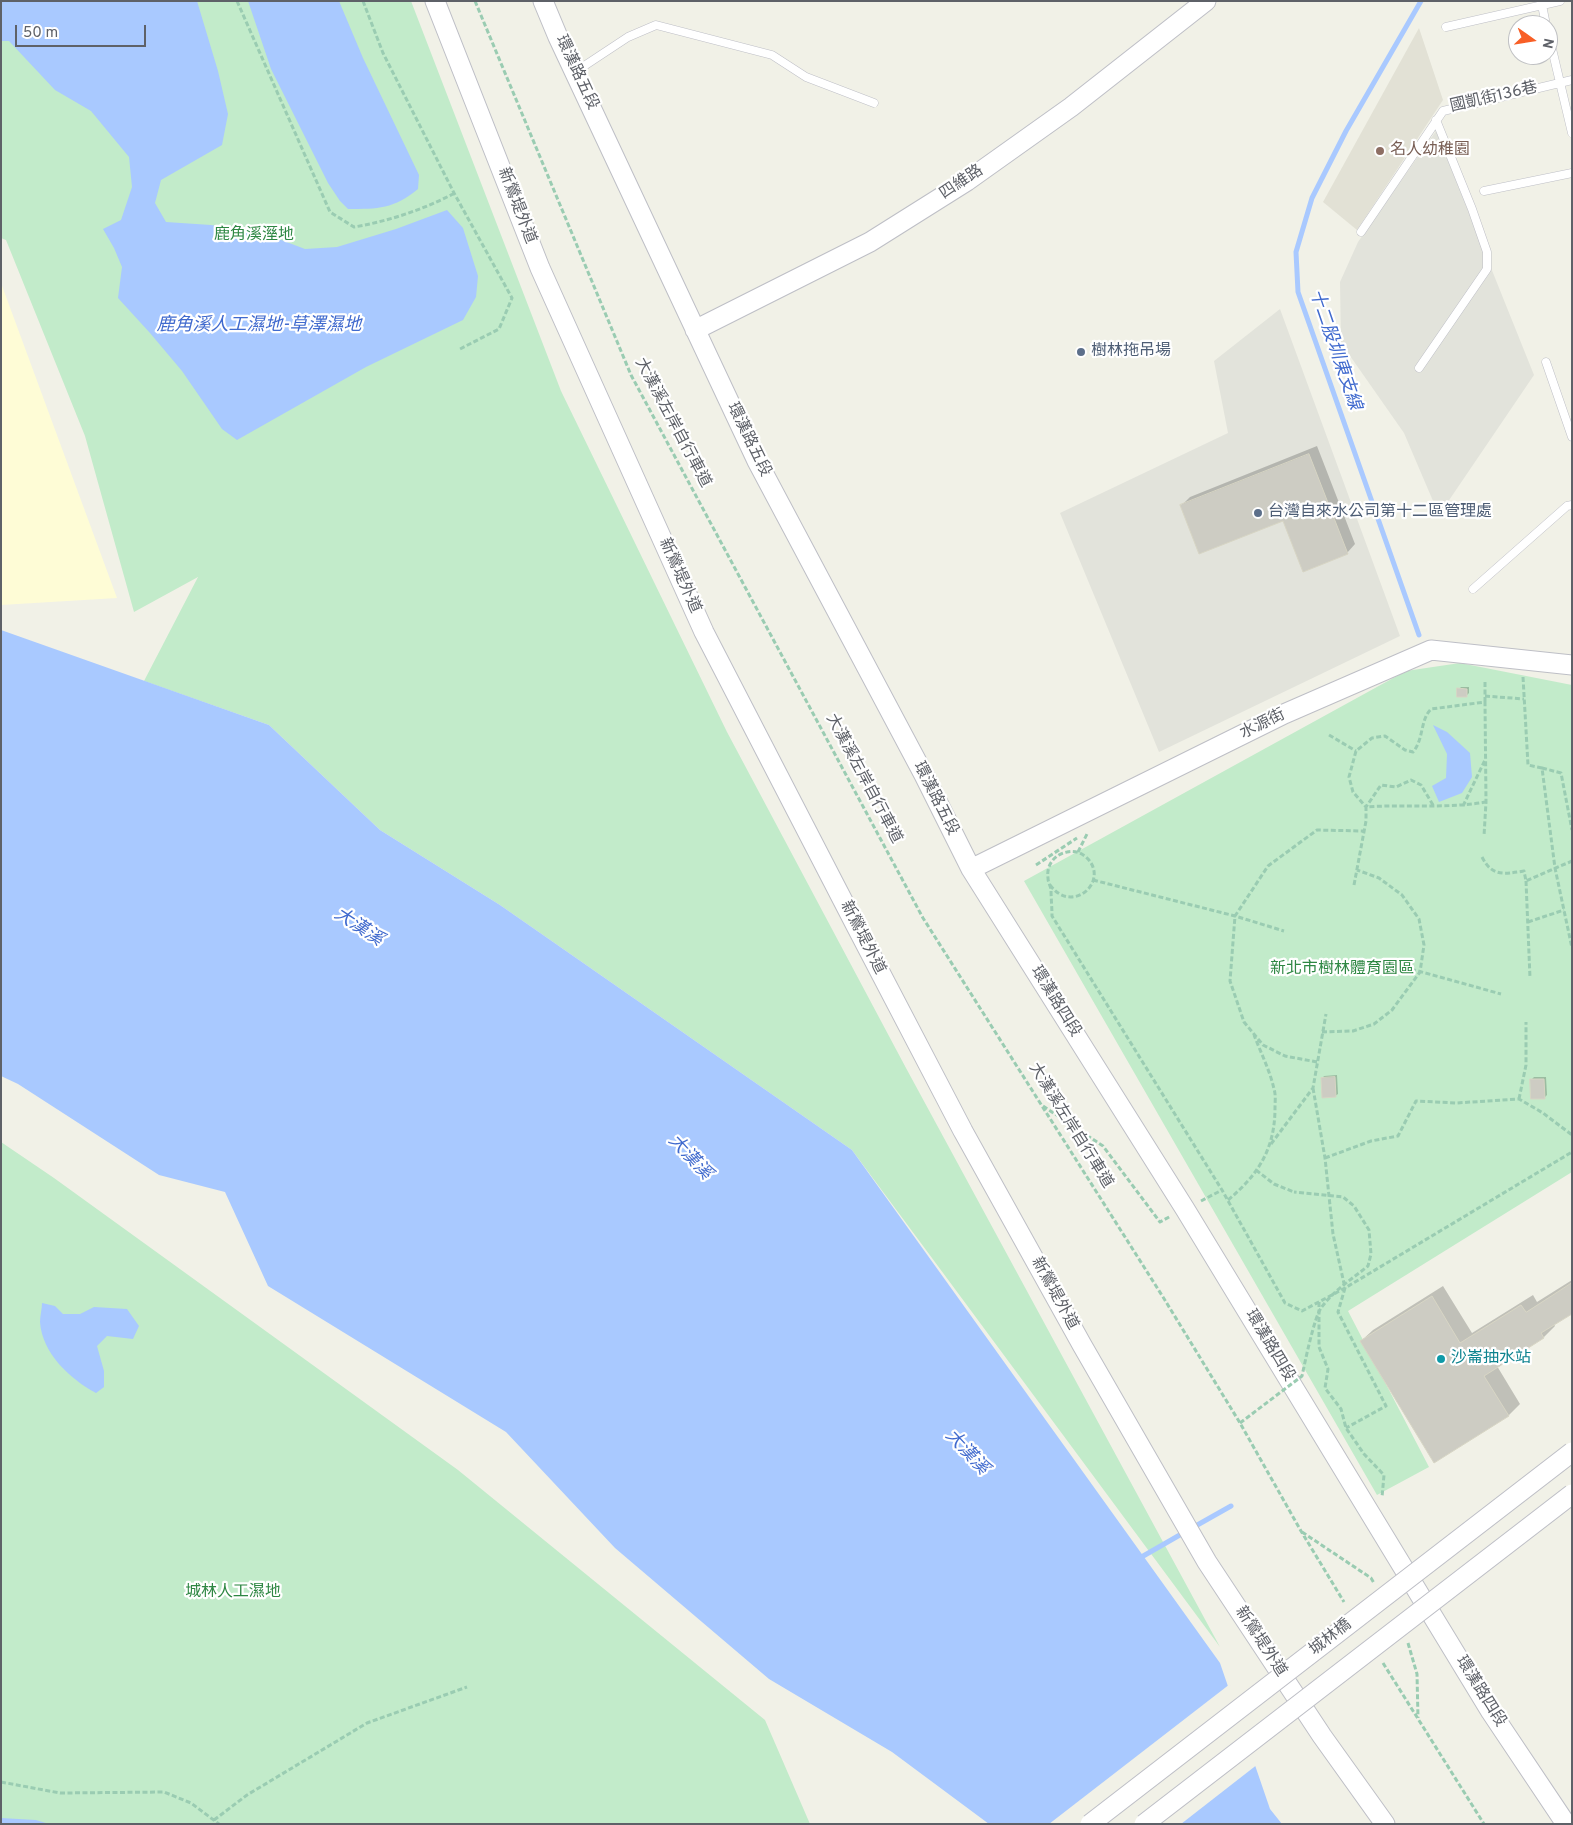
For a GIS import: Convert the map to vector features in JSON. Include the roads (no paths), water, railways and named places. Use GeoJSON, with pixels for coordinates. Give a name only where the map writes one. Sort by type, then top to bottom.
{"type":"FeatureCollection","features":[{"type":"Feature","properties":{"kind":"street","name":"新鶯堤外道"},"geometry":{"type":"LineString","coordinates":[[436,1],[540,268],[704,632],[963,1131],[1082,1345],[1207,1562],[1322,1736],[1385,1824]]}},
{"type":"Feature","properties":{"kind":"street","name":"環漢路五段"},"geometry":{"type":"LineString","coordinates":[[544,1],[575,72],[756,461],[924,776],[971,869]]}},
{"type":"Feature","properties":{"kind":"street","name":"四維路"},"geometry":{"type":"LineString","coordinates":[[695,330],[870,242],[967,181],[1071,107],[1206,1]]}},
{"type":"Feature","properties":{"kind":"street","name":"水源街"},"geometry":{"type":"LineString","coordinates":[[971,869],[1284,714],[1431,650],[1522,658],[1572,665]]}},
{"type":"Feature","properties":{"kind":"street","name":"環漢路四段"},"geometry":{"type":"LineString","coordinates":[[971,869],[1184,1209],[1491,1712],[1566,1824]]}},
{"type":"Feature","properties":{"kind":"street","name":"城林橋"},"geometry":{"type":"LineString","coordinates":[[1090,1824],[1572,1452]]}},
{"type":"Feature","properties":{"kind":"street","name":"城林橋"},"geometry":{"type":"LineString","coordinates":[[1144,1824],[1572,1494]]}},
{"type":"Feature","properties":{"kind":"lane"},"geometry":{"type":"LineString","coordinates":[[1446,27],[1560,1]]}},
{"type":"Feature","properties":{"kind":"lane"},"geometry":{"type":"LineString","coordinates":[[1542,5],[1544,15]]}},
{"type":"Feature","properties":{"kind":"lane"},"geometry":{"type":"LineString","coordinates":[[575,72],[628,37],[656,25],[772,55],[806,77],[874,103]]}},
{"type":"Feature","properties":{"kind":"lane"},"geometry":{"type":"LineString","coordinates":[[1556,65],[1572,132]]}},
{"type":"Feature","properties":{"kind":"lane","name":"國凱街136巷"},"geometry":{"type":"LineString","coordinates":[[1361,232],[1442,110],[1572,80]]}},
{"type":"Feature","properties":{"kind":"lane"},"geometry":{"type":"LineString","coordinates":[[1419,368],[1487,269],[1487,252],[1436,120]]}},
{"type":"Feature","properties":{"kind":"lane"},"geometry":{"type":"LineString","coordinates":[[1484,191],[1572,173]]}},
{"type":"Feature","properties":{"kind":"lane"},"geometry":{"type":"LineString","coordinates":[[1546,362],[1572,437]]}},
{"type":"Feature","properties":{"kind":"lane"},"geometry":{"type":"LineString","coordinates":[[1472,589],[1567,506],[1572,505]]}},
{"type":"Feature","properties":{"kind":"water","name":"鹿角溪人工濕地-草澤濕地"},"geometry":{"type":"Polygon","coordinates":[[[1,1],[197,1],[218,71],[228,114],[222,145],[161,180],[155,203],[166,222],[211,225],[268,235],[305,249],[337,247],[396,229],[447,210],[463,228],[478,276],[476,297],[463,320],[366,367],[237,440],[222,429],[182,371],[118,298],[122,267],[103,229],[121,220],[132,187],[129,157],[91,111],[55,90],[9,41],[1,41],[1,1]]]}},
{"type":"Feature","properties":{"kind":"water"},"geometry":{"type":"Polygon","coordinates":[[[248,1],[339,1],[363,58],[419,175],[418,189],[401,201],[377,208],[348,209],[340,201],[328,183],[271,69],[248,1]]]}},
{"type":"Feature","properties":{"kind":"water","name":"大漢溪"},"geometry":{"type":"Polygon","coordinates":[[[1,630],[269,725],[380,830],[500,905],[852,1150],[1220,1663],[1270,1809],[1282,1824],[989,1824],[892,1752],[769,1679],[615,1548],[506,1432],[268,1286],[225,1192],[159,1175],[18,1084],[1,1076],[1,630]]]}},
{"type":"Feature","properties":{"kind":"water"},"geometry":{"type":"Polygon","coordinates":[[[1433,725],[1447,732],[1470,753],[1472,777],[1462,793],[1439,802],[1432,786],[1446,778],[1447,754],[1433,725]]]}},
{"type":"Feature","properties":{"kind":"water"},"geometry":{"type":"Polygon","coordinates":[[[42,1303],[55,1306],[63,1314],[80,1314],[94,1307],[127,1309],[139,1326],[133,1339],[107,1336],[97,1346],[104,1371],[104,1387],[96,1393],[67,1373],[46,1344],[40,1322],[42,1303]]]}},
{"type":"Feature","properties":{"kind":"water"},"geometry":{"type":"Polygon","coordinates":[[[1,1818],[36,1820],[49,1824],[1,1824],[1,1818]]]}},
{"type":"Feature","properties":{"kind":"waterway","name":"十二股圳東支線"},"geometry":{"type":"LineString","coordinates":[[1419,635],[1298,292],[1296,252],[1312,198],[1346,131],[1421,1]]}},
{"type":"Feature","properties":{"kind":"waterway"},"geometry":{"type":"LineString","coordinates":[[1192,1528],[1231,1506]]}},
{"type":"Feature","properties":{"kind":"waterway"},"geometry":{"type":"LineString","coordinates":[[1138,1559],[1185,1532]]}},
{"type":"Feature","properties":{"kind":"place","name":"名人幼稚園"},"geometry":{"type":"Point","coordinates":[1380,151]}},
{"type":"Feature","properties":{"kind":"place","name":"樹林拖吊場"},"geometry":{"type":"Point","coordinates":[1081,352]}},
{"type":"Feature","properties":{"kind":"place","name":"台灣自來水公司第十二區管理處"},"geometry":{"type":"Point","coordinates":[1258,513]}},
{"type":"Feature","properties":{"kind":"place","name":"沙崙抽水站"},"geometry":{"type":"Point","coordinates":[1441,1359]}},
{"type":"Feature","properties":{"kind":"park label","name":"鹿角溪溼地"},"geometry":{"type":"Point","coordinates":[254,236]}},
{"type":"Feature","properties":{"kind":"park label","name":"新北市樹林體育園區"},"geometry":{"type":"Point","coordinates":[1342,970]}},
{"type":"Feature","properties":{"kind":"park label","name":"城林人工濕地"},"geometry":{"type":"Point","coordinates":[233,1593]}}]}
